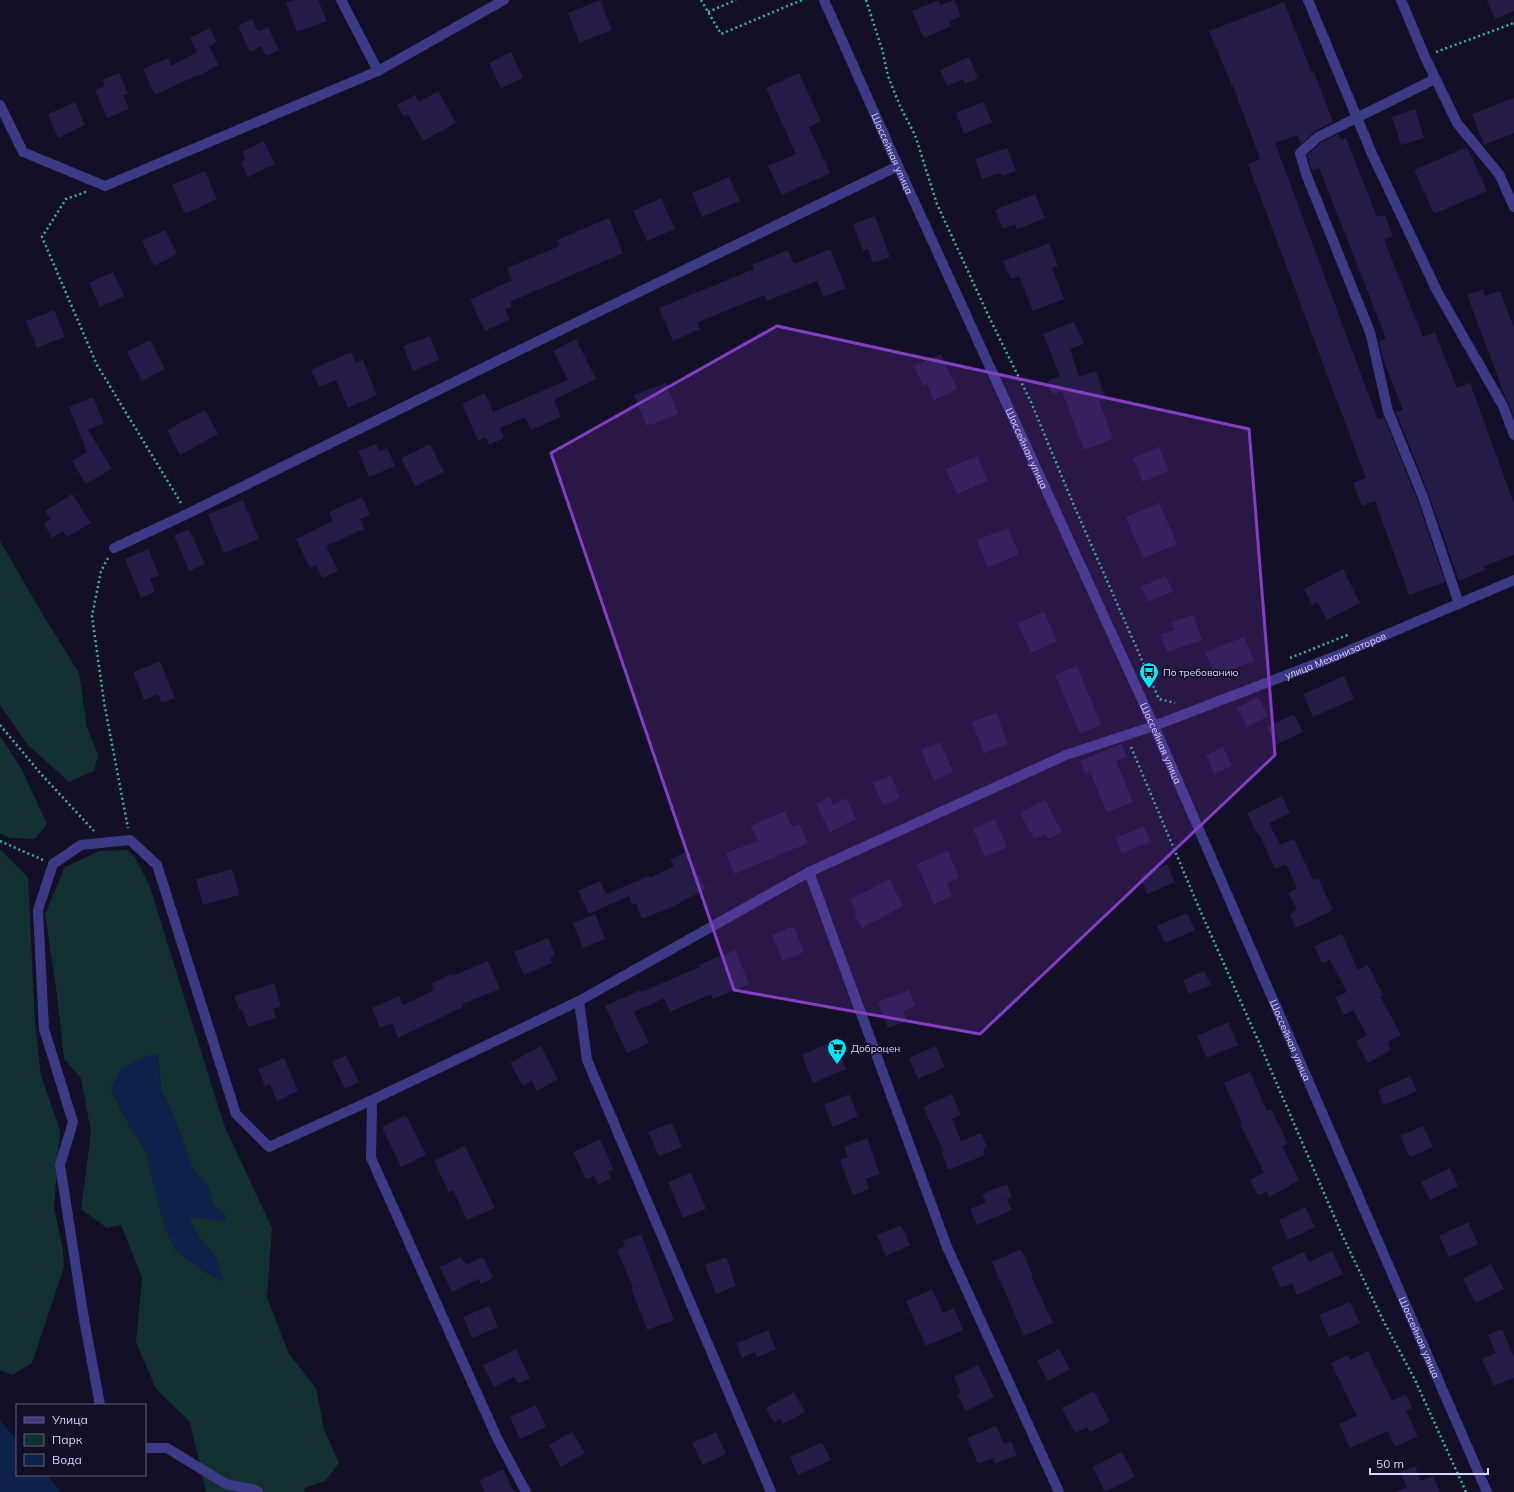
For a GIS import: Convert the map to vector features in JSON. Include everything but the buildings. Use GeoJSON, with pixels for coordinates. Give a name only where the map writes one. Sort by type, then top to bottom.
{"type":"FeatureCollection","features":[{"type":"Feature","properties":{"kind":"street"},"geometry":{"type":"LineString","coordinates":[[341,0],[378,71]]}},
{"type":"Feature","properties":{"kind":"street"},"geometry":{"type":"LineString","coordinates":[[0,105],[23,152],[105,186],[378,71],[504,0]]}},
{"type":"Feature","properties":{"kind":"street","name":"Шоссейная улица"},"geometry":{"type":"LineString","coordinates":[[824,0],[898,166],[1154,726],[1487,1492]]}},
{"type":"Feature","properties":{"kind":"street"},"geometry":{"type":"LineString","coordinates":[[1308,0],[1372,154],[1437,292],[1503,406],[1514,435]]}},
{"type":"Feature","properties":{"kind":"street"},"geometry":{"type":"LineString","coordinates":[[1401,0],[1435,79],[1457,123],[1499,174],[1514,207]]}},
{"type":"Feature","properties":{"kind":"street"},"geometry":{"type":"LineString","coordinates":[[1435,79],[1318,137],[1300,154],[1306,174],[1370,332],[1388,412],[1424,497],[1458,604]]}},
{"type":"Feature","properties":{"kind":"street"},"geometry":{"type":"LineString","coordinates":[[114,548],[188,514],[484,367],[898,166]]}},
{"type":"Feature","properties":{"kind":"street","name":"улица Механизаторов"},"geometry":{"type":"LineString","coordinates":[[130,840],[157,865],[236,1114],[269,1147],[372,1100],[579,1001],[809,872],[1066,756],[1154,726],[1336,656],[1514,580]]}},
{"type":"Feature","properties":{"kind":"street"},"geometry":{"type":"LineString","coordinates":[[100,1404],[84,1319],[60,1165],[74,1122],[44,1029],[38,910],[52,864],[82,845],[130,840]]}},
{"type":"Feature","properties":{"kind":"street"},"geometry":{"type":"LineString","coordinates":[[809,872],[947,1247],[1059,1492]]}},
{"type":"Feature","properties":{"kind":"street"},"geometry":{"type":"LineString","coordinates":[[579,1001],[587,1060],[771,1492]]}},
{"type":"Feature","properties":{"kind":"street"},"geometry":{"type":"LineString","coordinates":[[372,1100],[371,1158],[495,1433],[526,1492]]}},
{"type":"Feature","properties":{"kind":"street"},"geometry":{"type":"LineString","coordinates":[[146,1448],[167,1448],[226,1484],[255,1490],[258,1492]]}},
{"type":"Feature","properties":{"kind":"path"},"geometry":{"type":"LineString","coordinates":[[701,0],[721,34],[802,0]]}},
{"type":"Feature","properties":{"kind":"path"},"geometry":{"type":"LineString","coordinates":[[708,12],[736,0]]}},
{"type":"Feature","properties":{"kind":"path"},"geometry":{"type":"LineString","coordinates":[[866,0],[882,49],[888,76],[900,106],[915,135],[937,204],[990,319],[1031,402],[1072,501],[1159,699],[1176,704]]}},
{"type":"Feature","properties":{"kind":"path"},"geometry":{"type":"LineString","coordinates":[[1425,57],[1514,22]]}},
{"type":"Feature","properties":{"kind":"path"},"geometry":{"type":"LineString","coordinates":[[105,186],[66,199],[42,237],[97,365],[188,514]]}},
{"type":"Feature","properties":{"kind":"path"},"geometry":{"type":"LineString","coordinates":[[114,548],[101,571],[92,616],[104,702],[130,840]]}},
{"type":"Feature","properties":{"kind":"path"},"geometry":{"type":"LineString","coordinates":[[1286,660],[1352,634]]}},
{"type":"Feature","properties":{"kind":"path"},"geometry":{"type":"LineString","coordinates":[[0,725],[41,774],[106,843]]}},
{"type":"Feature","properties":{"kind":"path"},"geometry":{"type":"LineString","coordinates":[[1126,735],[1196,902],[1261,1047],[1343,1237],[1383,1320],[1415,1380],[1466,1492]]}},
{"type":"Feature","properties":{"kind":"path"},"geometry":{"type":"LineString","coordinates":[[0,841],[52,864]]}},
{"type":"Feature","properties":{"kind":"highlighted area"},"geometry":{"type":"Polygon","coordinates":[[[777,326],[1249,429],[1275,755],[980,1034],[734,990],[551,453],[777,326]]]}},
{"type":"Feature","properties":{"kind":"green space"},"geometry":{"type":"Polygon","coordinates":[[[0,541],[79,673],[87,727],[98,755],[94,771],[69,782],[27,744],[0,705],[0,541]]]}},
{"type":"Feature","properties":{"kind":"green space"},"geometry":{"type":"Polygon","coordinates":[[[0,736],[21,768],[47,824],[35,839],[10,838],[0,833],[0,736]]]}},
{"type":"Feature","properties":{"kind":"green space"},"geometry":{"type":"Polygon","coordinates":[[[0,849],[28,877],[35,1023],[41,1076],[60,1130],[54,1207],[63,1250],[64,1267],[32,1363],[12,1375],[0,1370],[0,849]]]}},
{"type":"Feature","properties":{"kind":"green space"},"geometry":{"type":"Polygon","coordinates":[[[127,850],[135,857],[150,887],[224,1125],[272,1228],[267,1298],[289,1354],[316,1388],[324,1429],[339,1463],[325,1481],[304,1488],[305,1492],[206,1492],[190,1422],[156,1389],[136,1342],[142,1278],[121,1225],[107,1228],[81,1209],[91,1132],[81,1078],[64,1059],[57,995],[45,914],[65,867],[99,851],[127,850]],[[158,1054],[111,1088],[122,1113],[145,1150],[175,1250],[205,1272],[223,1281],[216,1257],[201,1240],[187,1216],[226,1215],[213,1205],[209,1189],[191,1165],[175,1119],[161,1089],[158,1054]]]}},
{"type":"Feature","properties":{"kind":"water"},"geometry":{"type":"Polygon","coordinates":[[[158,1053],[161,1089],[175,1119],[191,1165],[209,1189],[213,1205],[226,1215],[226,1221],[188,1217],[201,1240],[216,1257],[224,1282],[205,1272],[175,1250],[164,1227],[145,1150],[122,1113],[111,1088],[122,1068],[146,1056],[158,1053]]]}},
{"type":"Feature","properties":{"kind":"water"},"geometry":{"type":"Polygon","coordinates":[[[0,1420],[16,1439],[16,1476],[48,1476],[61,1492],[0,1492],[0,1420]]]}},
{"type":"Feature","properties":{"kind":"place","name":"По требованию"},"geometry":{"type":"Point","coordinates":[1149,689]}},
{"type":"Feature","properties":{"kind":"place","name":"Доброцен"},"geometry":{"type":"Point","coordinates":[837,1065]}}]}
